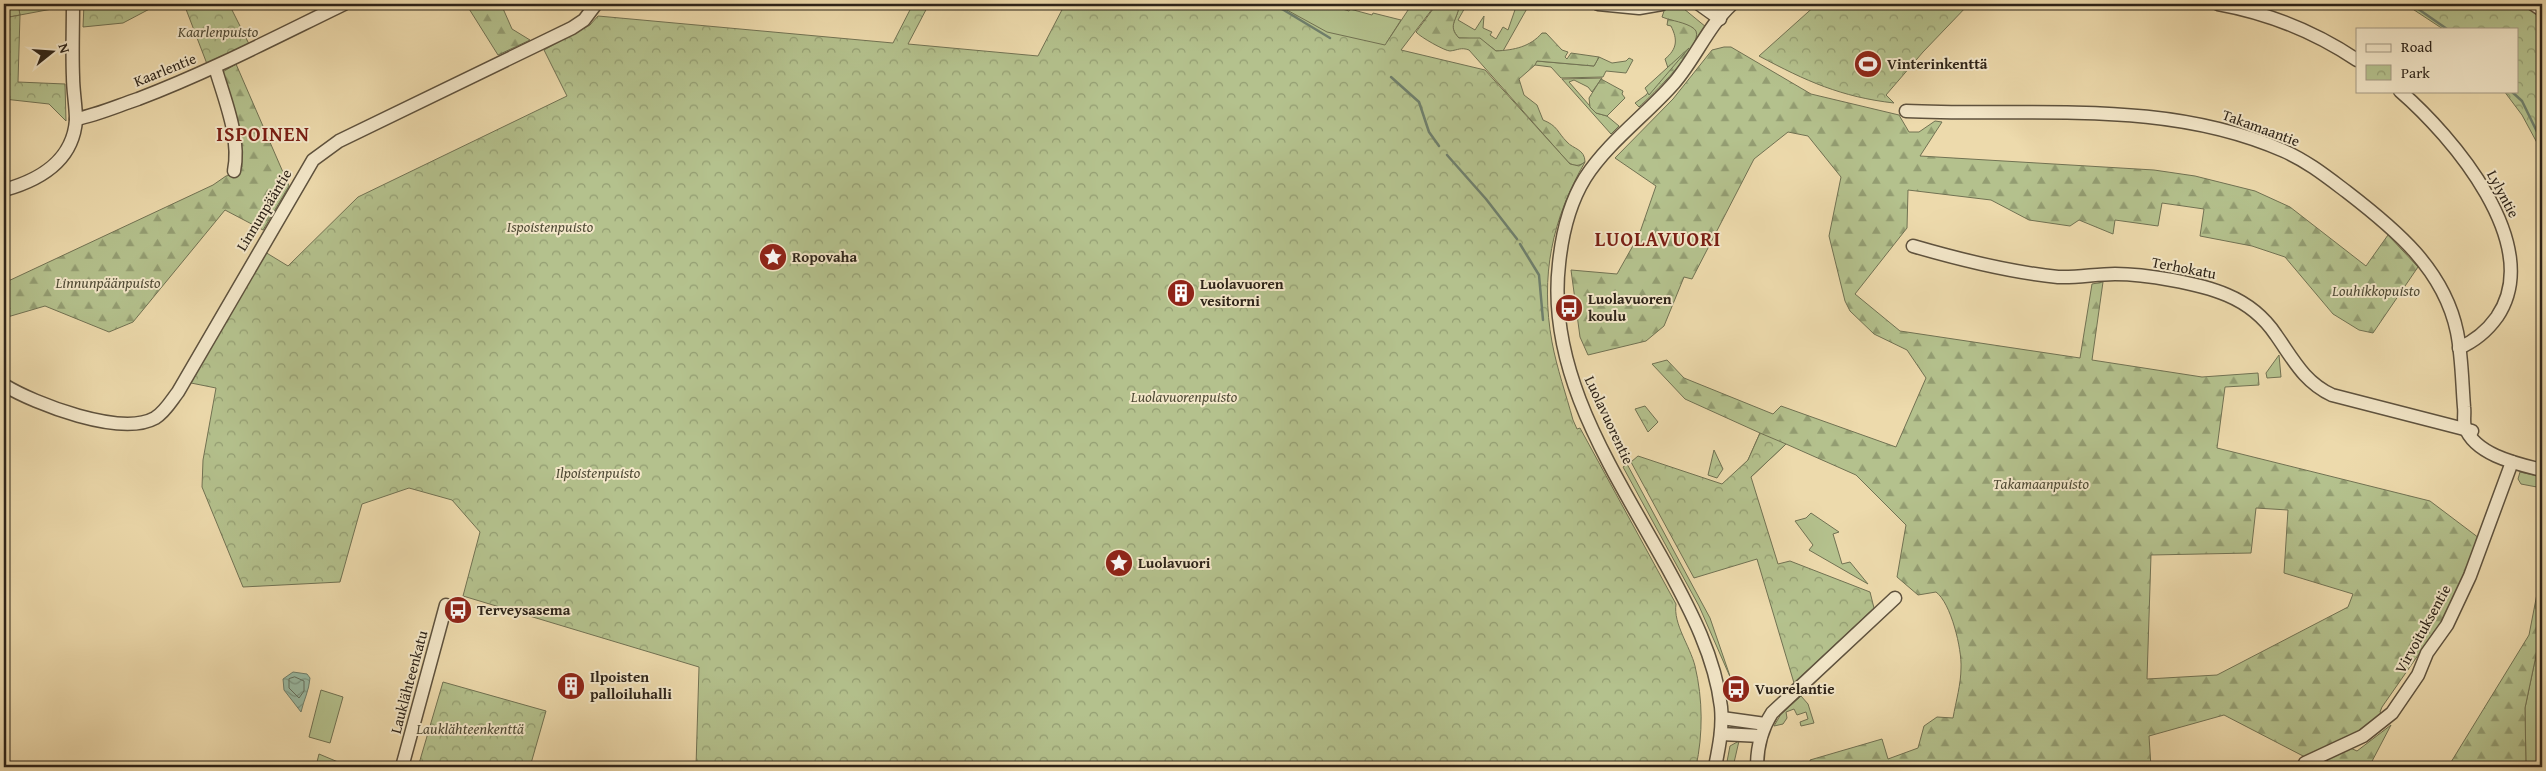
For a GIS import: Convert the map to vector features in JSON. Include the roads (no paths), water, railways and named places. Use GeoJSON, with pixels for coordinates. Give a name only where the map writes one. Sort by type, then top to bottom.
{"type":"FeatureCollection","features":[{"type":"Feature","properties":{"kind":"street"},"geometry":{"type":"LineString","coordinates":[[4,190],[32,181],[54,167],[66,152],[74,133],[76,119],[72,75],[73,4]]}},
{"type":"Feature","properties":{"kind":"street","name":"Kaarlentie"},"geometry":{"type":"LineString","coordinates":[[76,119],[89,117],[215,67],[344,4]]}},
{"type":"Feature","properties":{"kind":"street","name":"Linnunpääntie"},"geometry":{"type":"LineString","coordinates":[[4,386],[46,406],[95,420],[127,422],[148,421],[155,418],[178,392],[276,220],[319,154],[339,140],[572,28],[584,20],[596,4]]}},
{"type":"Feature","properties":{"kind":"street"},"geometry":{"type":"LineString","coordinates":[[1598,4],[1644,8],[1662,4]]}},
{"type":"Feature","properties":{"kind":"street"},"geometry":{"type":"LineString","coordinates":[[1698,4],[1720,19]]}},
{"type":"Feature","properties":{"kind":"street","name":"Luolavuorentie"},"geometry":{"type":"LineString","coordinates":[[1715,767],[1722,718],[1711,663],[1694,619],[1605,453],[1581,403],[1571,378],[1562,340],[1557,298],[1562,239],[1572,205],[1585,178],[1600,159],[1673,84],[1732,4]]}},
{"type":"Feature","properties":{"kind":"street"},"geometry":{"type":"LineString","coordinates":[[2218,4],[2256,12],[2280,21],[2340,48],[2356,59]]}},
{"type":"Feature","properties":{"kind":"street"},"geometry":{"type":"LineString","coordinates":[[2533,4],[2542,10]]}},
{"type":"Feature","properties":{"kind":"street"},"geometry":{"type":"LineString","coordinates":[[215,67],[233,135],[236,161],[234,171]]}},
{"type":"Feature","properties":{"kind":"street","name":"Lylyntie"},"geometry":{"type":"LineString","coordinates":[[2401,92],[2426,114],[2465,160],[2500,219],[2508,244],[2510,282],[2503,308],[2476,340],[2459,348]]}},
{"type":"Feature","properties":{"kind":"street","name":"Takamaantie"},"geometry":{"type":"LineString","coordinates":[[1906,111],[2130,113],[2198,123],[2285,152],[2315,168],[2343,189],[2410,246],[2432,273],[2448,302],[2459,348],[2464,427]]}},
{"type":"Feature","properties":{"kind":"street","name":"Terhokatu"},"geometry":{"type":"LineString","coordinates":[[1913,246],[1978,264],[2005,269],[2068,277],[2132,275],[2214,290],[2244,304],[2260,316],[2276,334],[2305,377],[2318,388],[2332,394],[2405,414],[2464,427]]}},
{"type":"Feature","properties":{"kind":"street"},"geometry":{"type":"LineString","coordinates":[[2464,427],[2479,434],[2509,455],[2512,462],[2542,470]]}},
{"type":"Feature","properties":{"kind":"street","name":"Virvoituksentie"},"geometry":{"type":"LineString","coordinates":[[2305,763],[2363,736],[2392,713],[2413,682],[2427,653],[2447,625],[2470,576],[2512,462]]}},
{"type":"Feature","properties":{"kind":"street"},"geometry":{"type":"LineString","coordinates":[[1757,767],[1761,736],[1765,724],[1792,694],[1896,598]]}},
{"type":"Feature","properties":{"kind":"street","name":"Lauklähteenkatu"},"geometry":{"type":"LineString","coordinates":[[402,767],[431,666],[446,605]]}},
{"type":"Feature","properties":{"kind":"street"},"geometry":{"type":"LineString","coordinates":[[1722,718],[1765,724]]}},
{"type":"Feature","properties":{"kind":"street"},"geometry":{"type":"LineString","coordinates":[[1721,734],[1761,736]]}},
{"type":"Feature","properties":{"kind":"water"},"geometry":{"type":"Polygon","coordinates":[[[293,672],[307,674],[310,678],[301,712],[284,690],[283,679],[293,672]]]}},
{"type":"Feature","properties":{"kind":"waterway"},"geometry":{"type":"LineString","coordinates":[[1201,4],[1233,4]]}},
{"type":"Feature","properties":{"kind":"waterway"},"geometry":{"type":"LineString","coordinates":[[1261,4],[1282,9],[1330,38]]}},
{"type":"Feature","properties":{"kind":"waterway"},"geometry":{"type":"LineString","coordinates":[[2411,4],[2446,28]]}},
{"type":"Feature","properties":{"kind":"waterway"},"geometry":{"type":"LineString","coordinates":[[1391,77],[1419,102],[1429,132],[1439,146]]}},
{"type":"Feature","properties":{"kind":"waterway"},"geometry":{"type":"LineString","coordinates":[[2512,92],[2522,101],[2542,142]]}},
{"type":"Feature","properties":{"kind":"waterway"},"geometry":{"type":"LineString","coordinates":[[1447,155],[1486,199],[1517,239]]}},
{"type":"Feature","properties":{"kind":"waterway"},"geometry":{"type":"LineString","coordinates":[[1520,244],[1539,275],[1543,320]]}},
{"type":"Feature","properties":{"kind":"place","name":"Vinterinkenttä"},"geometry":{"type":"Point","coordinates":[1868,64]}},
{"type":"Feature","properties":{"kind":"place","name":"Ropovaha"},"geometry":{"type":"Point","coordinates":[773,257]}},
{"type":"Feature","properties":{"kind":"place","name":"Luolavuoren vesitorni"},"geometry":{"type":"Point","coordinates":[1181,293]}},
{"type":"Feature","properties":{"kind":"place","name":"Luolavuoren koulu"},"geometry":{"type":"Point","coordinates":[1569,308]}},
{"type":"Feature","properties":{"kind":"place","name":"Luolavuori"},"geometry":{"type":"Point","coordinates":[1119,563]}},
{"type":"Feature","properties":{"kind":"place","name":"Terveysasema"},"geometry":{"type":"Point","coordinates":[458,610]}},
{"type":"Feature","properties":{"kind":"place","name":"Ilpoisten palloiluhalli"},"geometry":{"type":"Point","coordinates":[571,686]}},
{"type":"Feature","properties":{"kind":"place","name":"Vuorelantie"},"geometry":{"type":"Point","coordinates":[1736,689]}},
{"type":"Feature","properties":{"kind":"district","name":"ISPOINEN"},"geometry":{"type":"Point","coordinates":[263,134]}},
{"type":"Feature","properties":{"kind":"district","name":"LUOLAVUORI"},"geometry":{"type":"Point","coordinates":[1658,239]}},
{"type":"Feature","properties":{"kind":"park label","name":"Kaarlenpuisto"},"geometry":{"type":"Point","coordinates":[218,32]}},
{"type":"Feature","properties":{"kind":"park label","name":"Ispoistenpuisto"},"geometry":{"type":"Point","coordinates":[550,227]}},
{"type":"Feature","properties":{"kind":"park label","name":"Linnunpäänpuisto"},"geometry":{"type":"Point","coordinates":[108,283]}},
{"type":"Feature","properties":{"kind":"park label","name":"Louhikkopuisto"},"geometry":{"type":"Point","coordinates":[2376,291]}},
{"type":"Feature","properties":{"kind":"park label","name":"Luolavuorenpuisto"},"geometry":{"type":"Point","coordinates":[1184,397]}},
{"type":"Feature","properties":{"kind":"park label","name":"Ilpoistenpuisto"},"geometry":{"type":"Point","coordinates":[598,473]}},
{"type":"Feature","properties":{"kind":"park label","name":"Takamaanpuisto"},"geometry":{"type":"Point","coordinates":[2041,484]}},
{"type":"Feature","properties":{"kind":"park label","name":"Lauklähteenkenttä"},"geometry":{"type":"Point","coordinates":[470,729]}}]}
